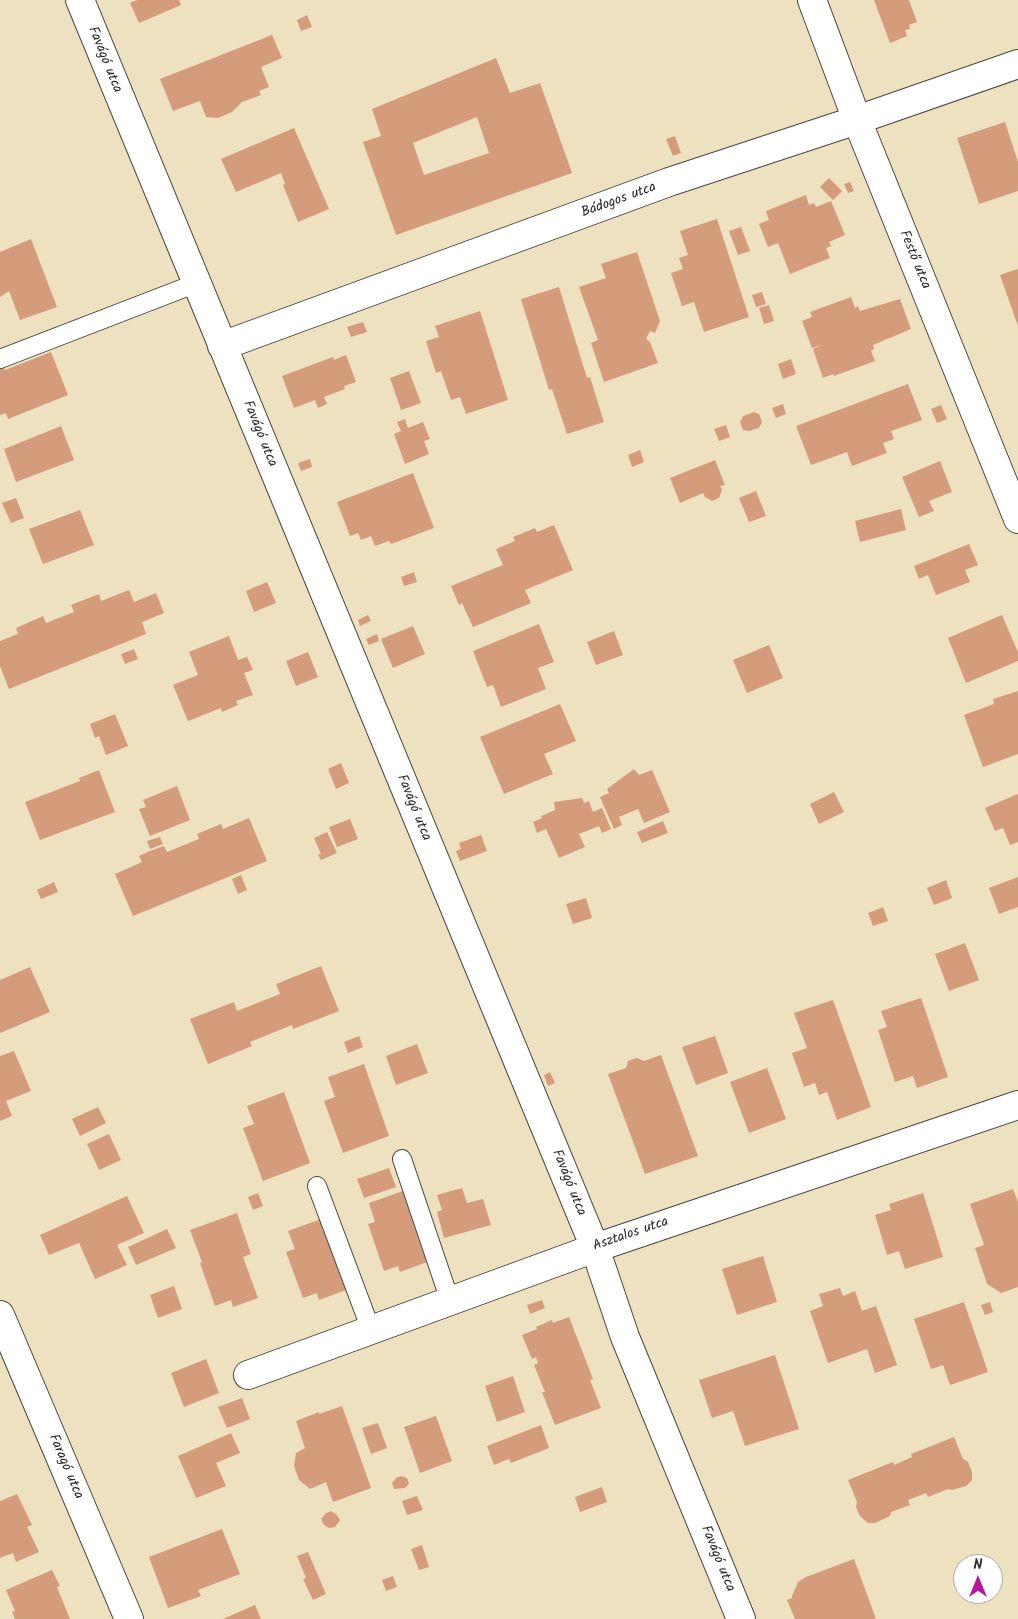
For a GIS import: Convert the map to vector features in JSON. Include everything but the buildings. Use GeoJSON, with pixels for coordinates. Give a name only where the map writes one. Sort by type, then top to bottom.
{"type":"FeatureCollection","features":[{"type":"Feature","properties":{"kind":"street","name":"Favágó utca"},"geometry":{"type":"LineString","coordinates":[[80,0],[595,1248],[625,1336],[742,1619]]}},
{"type":"Feature","properties":{"kind":"street","name":"Festő utca"},"geometry":{"type":"LineString","coordinates":[[812,0],[857,120],[1018,519]]}},
{"type":"Feature","properties":{"kind":"street","name":"Bádogos utca"},"geometry":{"type":"LineString","coordinates":[[222,346],[669,182],[1018,64]]}},
{"type":"Feature","properties":{"kind":"street","name":"Asztalos utca"},"geometry":{"type":"LineString","coordinates":[[248,1375],[595,1248],[1018,1105]]}},
{"type":"Feature","properties":{"kind":"street","name":"Faragó utca"},"geometry":{"type":"LineString","coordinates":[[0,1315],[129,1619]]}},
{"type":"Feature","properties":{"kind":"lane"},"geometry":{"type":"LineString","coordinates":[[0,359],[196,283]]}},
{"type":"Feature","properties":{"kind":"lane"},"geometry":{"type":"LineString","coordinates":[[402,1159],[450,1301]]}},
{"type":"Feature","properties":{"kind":"lane"},"geometry":{"type":"LineString","coordinates":[[317,1186],[371,1330]]}}]}
